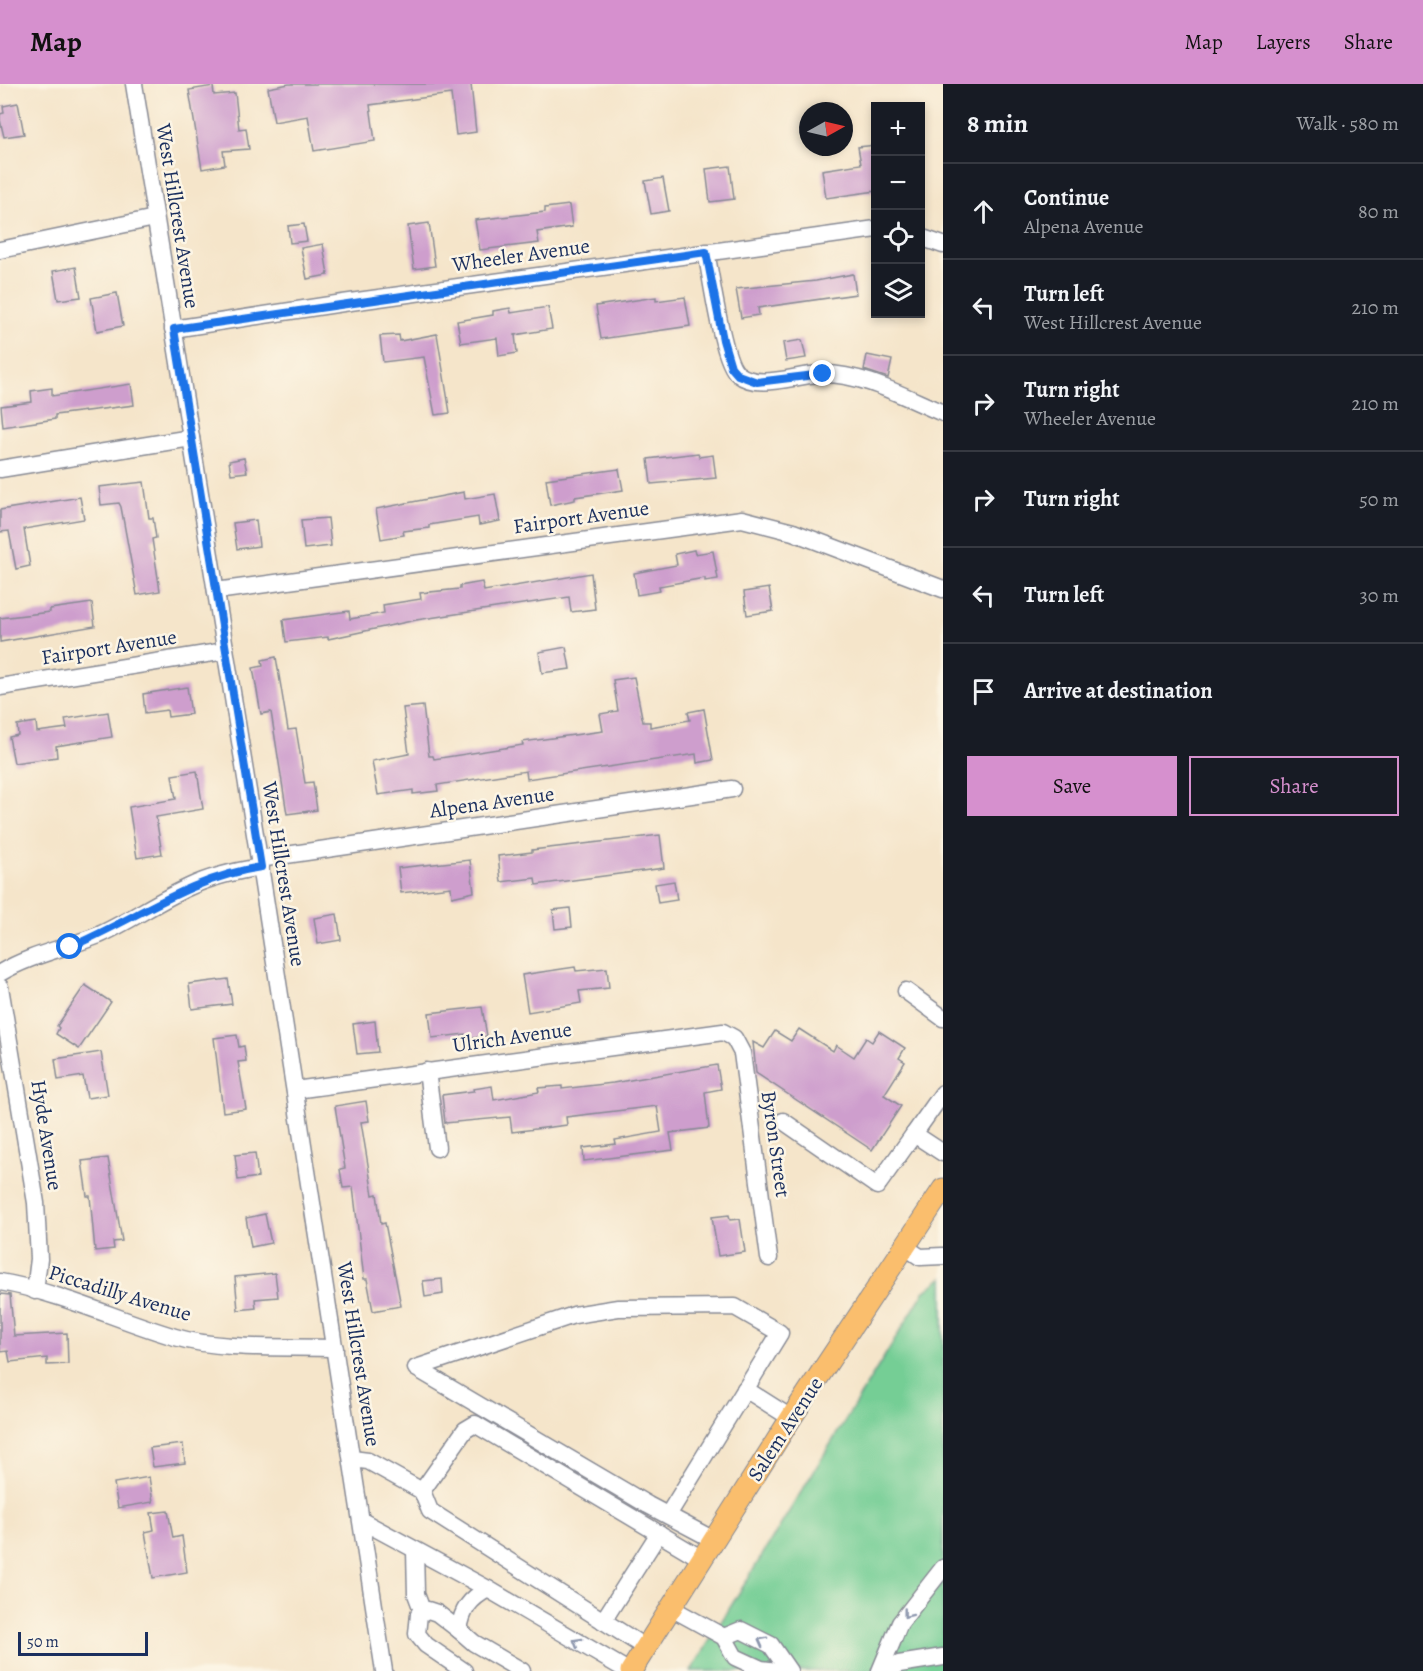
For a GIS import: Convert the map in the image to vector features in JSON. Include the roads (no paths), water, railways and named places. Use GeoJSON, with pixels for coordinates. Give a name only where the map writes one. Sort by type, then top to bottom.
{"type":"FeatureCollection","features":[{"type":"Feature","properties":{"kind":"main road","name":"Salem Avenue"},"geometry":{"type":"LineString","coordinates":[[630,1671],[791,1418],[943,1189]]}},
{"type":"Feature","properties":{"kind":"street","name":"West Hillcrest Avenue"},"geometry":{"type":"LineString","coordinates":[[134,84],[260,863],[384,1671]]}},
{"type":"Feature","properties":{"kind":"street"},"geometry":{"type":"LineString","coordinates":[[0,250],[155,218]]}},
{"type":"Feature","properties":{"kind":"street","name":"Wheeler Avenue"},"geometry":{"type":"LineString","coordinates":[[174,329],[871,230]]}},
{"type":"Feature","properties":{"kind":"street"},"geometry":{"type":"LineString","coordinates":[[925,239],[943,246]]}},
{"type":"Feature","properties":{"kind":"street"},"geometry":{"type":"LineString","coordinates":[[706,252],[723,340],[731,367],[738,375],[757,382],[823,374],[850,376],[943,413]]}},
{"type":"Feature","properties":{"kind":"street"},"geometry":{"type":"LineString","coordinates":[[0,469],[190,438]]}},
{"type":"Feature","properties":{"kind":"street","name":"Fairport Avenue"},"geometry":{"type":"LineString","coordinates":[[216,591],[742,519],[793,532],[943,589]]}},
{"type":"Feature","properties":{"kind":"street","name":"Fairport Avenue"},"geometry":{"type":"LineString","coordinates":[[0,687],[225,651]]}},
{"type":"Feature","properties":{"kind":"street","name":"Alpena Avenue"},"geometry":{"type":"LineString","coordinates":[[0,973],[18,963],[70,947],[103,933],[195,884],[260,863],[732,789]]}},
{"type":"Feature","properties":{"kind":"street","name":"Hyde Avenue"},"geometry":{"type":"LineString","coordinates":[[0,987],[36,1203],[39,1260],[35,1291]]}},
{"type":"Feature","properties":{"kind":"street"},"geometry":{"type":"LineString","coordinates":[[906,991],[943,1018]]}},
{"type":"Feature","properties":{"kind":"street","name":"Ulrich Avenue"},"geometry":{"type":"LineString","coordinates":[[294,1090],[715,1032],[723,1032],[734,1038]]}},
{"type":"Feature","properties":{"kind":"street","name":"Byron Street"},"geometry":{"type":"LineString","coordinates":[[734,1038],[742,1053],[769,1258]]}},
{"type":"Feature","properties":{"kind":"street"},"geometry":{"type":"LineString","coordinates":[[426,1071],[437,1148]]}},
{"type":"Feature","properties":{"kind":"street"},"geometry":{"type":"LineString","coordinates":[[783,1121],[877,1186],[943,1093]]}},
{"type":"Feature","properties":{"kind":"street"},"geometry":{"type":"LineString","coordinates":[[914,1134],[943,1153]]}},
{"type":"Feature","properties":{"kind":"street"},"geometry":{"type":"LineString","coordinates":[[904,1246],[920,1257],[943,1256]]}},
{"type":"Feature","properties":{"kind":"street","name":"Piccadilly Avenue"},"geometry":{"type":"LineString","coordinates":[[0,1282],[35,1291],[177,1338],[223,1344],[335,1348]]}},
{"type":"Feature","properties":{"kind":"street"},"geometry":{"type":"LineString","coordinates":[[668,1515],[780,1334],[735,1307],[618,1308],[574,1315],[417,1368],[668,1515],[714,1540]]}},
{"type":"Feature","properties":{"kind":"street"},"geometry":{"type":"LineString","coordinates":[[745,1389],[791,1418]]}},
{"type":"Feature","properties":{"kind":"street"},"geometry":{"type":"LineString","coordinates":[[422,1491],[465,1430],[475,1424],[702,1559]]}},
{"type":"Feature","properties":{"kind":"street"},"geometry":{"type":"LineString","coordinates":[[352,1459],[368,1461],[422,1491],[430,1511],[646,1648]]}},
{"type":"Feature","properties":{"kind":"street"},"geometry":{"type":"LineString","coordinates":[[362,1521],[488,1589],[630,1671]]}},
{"type":"Feature","properties":{"kind":"street"},"geometry":{"type":"LineString","coordinates":[[603,1621],[659,1533]]}},
{"type":"Feature","properties":{"kind":"street"},"geometry":{"type":"LineString","coordinates":[[416,1550],[416,1594],[422,1610],[417,1620],[417,1634],[426,1645],[464,1671]]}},
{"type":"Feature","properties":{"kind":"street"},"geometry":{"type":"LineString","coordinates":[[880,1671],[900,1623],[943,1568]]}},
{"type":"Feature","properties":{"kind":"street"},"geometry":{"type":"LineString","coordinates":[[459,1630],[462,1611],[476,1595],[488,1589]]}},
{"type":"Feature","properties":{"kind":"street"},"geometry":{"type":"LineString","coordinates":[[671,1608],[724,1637],[735,1657],[761,1669],[777,1671]]}},
{"type":"Feature","properties":{"kind":"street"},"geometry":{"type":"LineString","coordinates":[[422,1610],[437,1613],[474,1643],[522,1671]]}},
{"type":"Feature","properties":{"kind":"street"},"geometry":{"type":"LineString","coordinates":[[724,1637],[741,1630],[771,1645],[789,1671]]}},
{"type":"Feature","properties":{"kind":"street"},"geometry":{"type":"LineString","coordinates":[[889,1671],[899,1664],[943,1657]]}}]}
